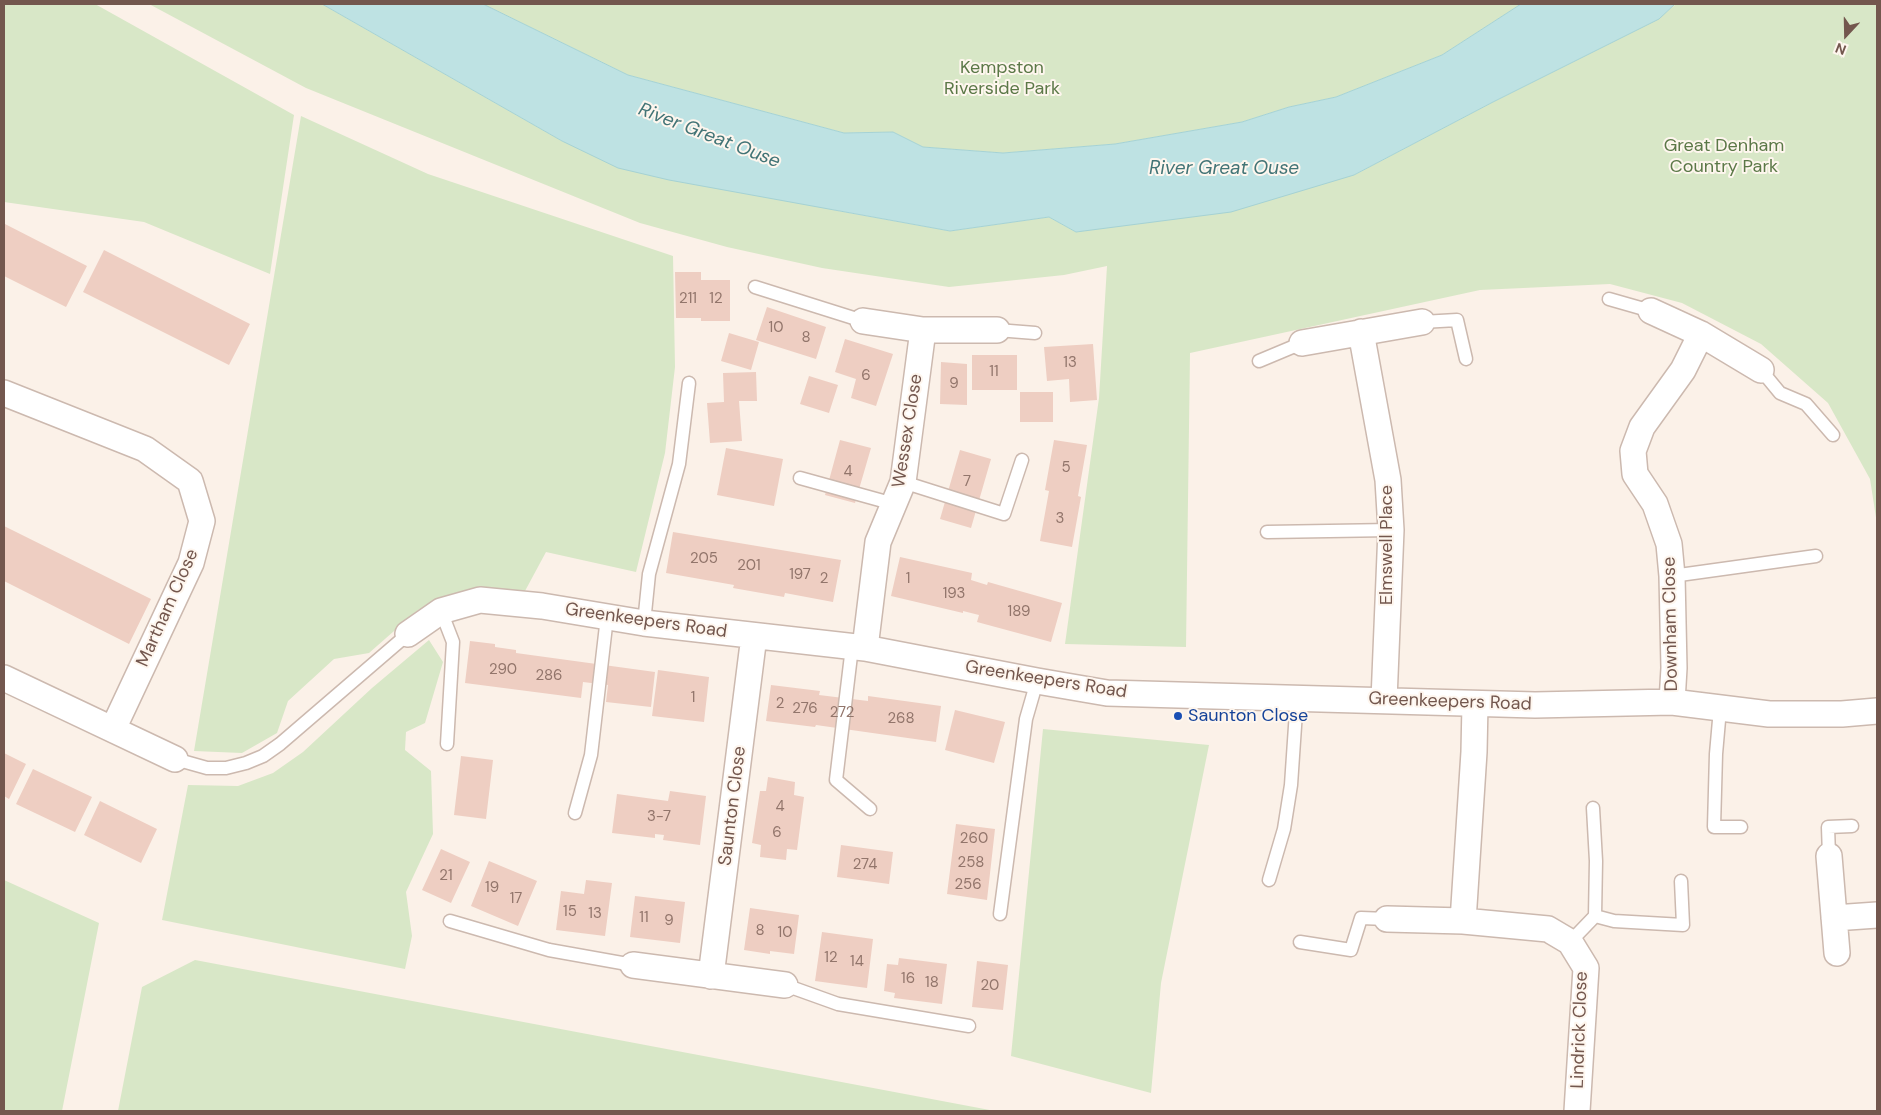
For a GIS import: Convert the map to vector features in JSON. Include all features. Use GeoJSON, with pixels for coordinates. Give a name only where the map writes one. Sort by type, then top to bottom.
{"type":"FeatureCollection","features":[{"type":"Feature","properties":{"kind":"street"},"geometry":{"type":"LineString","coordinates":[[1651,311],[1701,334],[1761,370]]}},
{"type":"Feature","properties":{"kind":"street"},"geometry":{"type":"LineString","coordinates":[[863,321],[923,330],[997,330]]}},
{"type":"Feature","properties":{"kind":"street"},"geometry":{"type":"LineString","coordinates":[[1302,343],[1422,322]]}},
{"type":"Feature","properties":{"kind":"street","name":"Wessex Close"},"geometry":{"type":"LineString","coordinates":[[859,647],[878,542],[899,493],[923,330]]}},
{"type":"Feature","properties":{"kind":"street","name":"Elmswell Place"},"geometry":{"type":"LineString","coordinates":[[1360,332],[1388,480],[1391,530],[1384,700]]}},
{"type":"Feature","properties":{"kind":"street","name":"Downham Close"},"geometry":{"type":"LineString","coordinates":[[1672,702],[1674,668],[1672,576],[1669,544],[1655,504],[1635,474],[1633,451],[1642,427],[1684,370],[1701,334]]}},
{"type":"Feature","properties":{"kind":"street","name":"Martham Close"},"geometry":{"type":"LineString","coordinates":[[4,393],[145,449],[190,480],[202,521],[191,563],[113,729]]}},
{"type":"Feature","properties":{"kind":"street","name":"Greenkeepers Road"},"geometry":{"type":"LineString","coordinates":[[408,634],[441,612],[480,600],[542,606],[644,623],[859,647],[1108,693],[1535,705],[1672,702],[1769,714],[1842,714],[1877,711]]}},
{"type":"Feature","properties":{"kind":"street","name":"Saunton Close"},"geometry":{"type":"LineString","coordinates":[[711,976],[754,636]]}},
{"type":"Feature","properties":{"kind":"street"},"geometry":{"type":"LineString","coordinates":[[4,678],[175,759]]}},
{"type":"Feature","properties":{"kind":"street"},"geometry":{"type":"LineString","coordinates":[[1463,922],[1475,704]]}},
{"type":"Feature","properties":{"kind":"street"},"geometry":{"type":"LineString","coordinates":[[1828,856],[1837,953]]}},
{"type":"Feature","properties":{"kind":"street"},"geometry":{"type":"LineString","coordinates":[[1834,918],[1877,915]]}},
{"type":"Feature","properties":{"kind":"street","name":"Lindrick Close"},"geometry":{"type":"LineString","coordinates":[[1387,919],[1463,922],[1548,929],[1570,942],[1586,968],[1577,1111]]}},
{"type":"Feature","properties":{"kind":"street"},"geometry":{"type":"LineString","coordinates":[[633,965],[785,985]]}},
{"type":"Feature","properties":{"kind":"lane"},"geometry":{"type":"LineString","coordinates":[[755,287],[863,321]]}},
{"type":"Feature","properties":{"kind":"lane"},"geometry":{"type":"LineString","coordinates":[[1609,299],[1651,311]]}},
{"type":"Feature","properties":{"kind":"lane"},"geometry":{"type":"LineString","coordinates":[[1422,322],[1457,320],[1466,359]]}},
{"type":"Feature","properties":{"kind":"lane"},"geometry":{"type":"LineString","coordinates":[[997,330],[1035,333]]}},
{"type":"Feature","properties":{"kind":"lane"},"geometry":{"type":"LineString","coordinates":[[1259,361],[1302,343]]}},
{"type":"Feature","properties":{"kind":"lane"},"geometry":{"type":"LineString","coordinates":[[1761,370],[1780,393],[1806,404],[1833,435]]}},
{"type":"Feature","properties":{"kind":"lane"},"geometry":{"type":"LineString","coordinates":[[644,623],[649,574],[679,464],[689,383]]}},
{"type":"Feature","properties":{"kind":"lane"},"geometry":{"type":"LineString","coordinates":[[800,478],[899,493],[1004,514],[1022,460]]}},
{"type":"Feature","properties":{"kind":"lane"},"geometry":{"type":"LineString","coordinates":[[1266,532],[1391,530]]}},
{"type":"Feature","properties":{"kind":"lane"},"geometry":{"type":"LineString","coordinates":[[1672,576],[1816,556]]}},
{"type":"Feature","properties":{"kind":"lane"},"geometry":{"type":"LineString","coordinates":[[441,612],[453,642],[448,744]]}},
{"type":"Feature","properties":{"kind":"lane"},"geometry":{"type":"LineString","coordinates":[[575,813],[591,755],[607,617]]}},
{"type":"Feature","properties":{"kind":"lane"},"geometry":{"type":"LineString","coordinates":[[175,759],[207,768],[226,768],[263,756],[280,744],[408,634]]}},
{"type":"Feature","properties":{"kind":"lane"},"geometry":{"type":"LineString","coordinates":[[859,647],[836,780],[870,809]]}},
{"type":"Feature","properties":{"kind":"lane"},"geometry":{"type":"LineString","coordinates":[[1000,914],[1026,719],[1037,681]]}},
{"type":"Feature","properties":{"kind":"lane"},"geometry":{"type":"LineString","coordinates":[[1269,880],[1284,829],[1291,785],[1297,698]]}},
{"type":"Feature","properties":{"kind":"lane"},"geometry":{"type":"LineString","coordinates":[[1720,709],[1716,754],[1714,827],[1741,827]]}},
{"type":"Feature","properties":{"kind":"lane"},"geometry":{"type":"LineString","coordinates":[[1570,942],[1595,916],[1596,861],[1593,808]]}},
{"type":"Feature","properties":{"kind":"lane"},"geometry":{"type":"LineString","coordinates":[[1828,856],[1828,827],[1852,826]]}},
{"type":"Feature","properties":{"kind":"lane"},"geometry":{"type":"LineString","coordinates":[[1595,916],[1614,921],[1683,925],[1681,881]]}},
{"type":"Feature","properties":{"kind":"lane"},"geometry":{"type":"LineString","coordinates":[[1300,942],[1351,950],[1361,918],[1387,919]]}},
{"type":"Feature","properties":{"kind":"lane"},"geometry":{"type":"LineString","coordinates":[[450,921],[550,950],[633,965]]}},
{"type":"Feature","properties":{"kind":"lane"},"geometry":{"type":"LineString","coordinates":[[785,985],[838,1004],[969,1026]]}},
{"type":"Feature","properties":{"kind":"green space"},"geometry":{"type":"Polygon","coordinates":[[[4,4],[95,4],[294,115],[270,274],[144,222],[4,202],[4,4]]]}},
{"type":"Feature","properties":{"kind":"green space","name":"Great Denham Country Park"},"geometry":{"type":"Polygon","coordinates":[[[149,4],[322,4],[562,141],[839,211],[950,231],[1049,217],[1076,232],[1354,175],[1658,19],[1676,4],[1877,4],[1877,524],[1870,479],[1828,403],[1761,344],[1682,303],[1610,284],[1480,290],[1190,353],[1186,647],[1065,644],[1099,398],[1107,266],[1064,275],[949,287],[822,268],[727,247],[640,223],[306,88],[149,4]]]}},
{"type":"Feature","properties":{"kind":"green space","name":"Kempston Riverside Park"},"geometry":{"type":"Polygon","coordinates":[[[483,4],[1521,4],[1442,55],[1336,97],[1289,107],[1242,122],[1115,144],[1003,153],[923,147],[893,132],[844,133],[628,75],[483,4]]]}},
{"type":"Feature","properties":{"kind":"green space"},"geometry":{"type":"Polygon","coordinates":[[[301,116],[428,174],[673,256],[675,367],[665,453],[636,572],[546,552],[525,591],[465,591],[418,610],[369,653],[334,659],[288,701],[277,733],[242,753],[194,751],[301,116]]]}},
{"type":"Feature","properties":{"kind":"green space"},"geometry":{"type":"Polygon","coordinates":[[[429,640],[443,662],[425,723],[406,732],[405,750],[431,771],[433,834],[406,892],[412,936],[405,969],[162,920],[188,785],[238,786],[273,773],[303,752],[372,688],[429,640]]]}},
{"type":"Feature","properties":{"kind":"green space"},"geometry":{"type":"Polygon","coordinates":[[[1043,729],[1209,745],[1161,983],[1151,1093],[1011,1056],[1043,729]]]}},
{"type":"Feature","properties":{"kind":"green space"},"geometry":{"type":"Polygon","coordinates":[[[4,880],[99,923],[62,1111],[4,1111],[4,880]]]}},
{"type":"Feature","properties":{"kind":"green space"},"geometry":{"type":"Polygon","coordinates":[[[195,960],[995,1111],[118,1111],[142,987],[195,960]]]}},
{"type":"Feature","properties":{"kind":"water","name":"River Great Ouse"},"geometry":{"type":"Polygon","coordinates":[[[322,4],[483,4],[628,75],[844,133],[893,132],[923,147],[1003,153],[1115,144],[1242,122],[1289,107],[1336,97],[1442,55],[1521,4],[1675,4],[1659,19],[1493,102],[1354,175],[1231,212],[1076,232],[1049,217],[950,231],[669,180],[618,168],[562,141],[322,4]]]}},
{"type":"Feature","properties":{"kind":"building"},"geometry":{"type":"Polygon","coordinates":[[[5,224],[87,266],[66,307],[4,276],[5,224]]]}},
{"type":"Feature","properties":{"kind":"building"},"geometry":{"type":"Polygon","coordinates":[[[104,250],[250,324],[229,365],[83,292],[104,250]]]}},
{"type":"Feature","properties":{"kind":"building"},"geometry":{"type":"Polygon","coordinates":[[[675,272],[701,272],[701,280],[730,280],[730,321],[701,321],[701,318],[676,318],[675,272]]]}},
{"type":"Feature","properties":{"kind":"building"},"geometry":{"type":"Polygon","coordinates":[[[767,307],[826,327],[816,359],[756,340],[767,307]]]}},
{"type":"Feature","properties":{"kind":"building"},"geometry":{"type":"Polygon","coordinates":[[[729,333],[759,342],[751,370],[721,361],[729,333]]]}},
{"type":"Feature","properties":{"kind":"building"},"geometry":{"type":"Polygon","coordinates":[[[845,339],[893,354],[876,406],[851,398],[856,379],[835,372],[845,339]]]}},
{"type":"Feature","properties":{"kind":"building"},"geometry":{"type":"Polygon","coordinates":[[[1093,344],[1097,400],[1070,402],[1069,379],[1047,381],[1044,347],[1093,344]]]}},
{"type":"Feature","properties":{"kind":"building"},"geometry":{"type":"Polygon","coordinates":[[[972,355],[1017,355],[1017,390],[972,390],[972,355]]]}},
{"type":"Feature","properties":{"kind":"building"},"geometry":{"type":"Polygon","coordinates":[[[941,362],[967,364],[967,405],[940,404],[941,362]]]}},
{"type":"Feature","properties":{"kind":"building"},"geometry":{"type":"Polygon","coordinates":[[[756,372],[757,401],[739,401],[742,441],[710,443],[707,403],[724,402],[723,373],[756,372]]]}},
{"type":"Feature","properties":{"kind":"building"},"geometry":{"type":"Polygon","coordinates":[[[809,376],[838,385],[829,413],[800,404],[809,376]]]}},
{"type":"Feature","properties":{"kind":"building"},"geometry":{"type":"Polygon","coordinates":[[[1020,392],[1053,392],[1053,422],[1020,422],[1020,392]]]}},
{"type":"Feature","properties":{"kind":"building"},"geometry":{"type":"Polygon","coordinates":[[[840,440],[871,448],[855,503],[825,495],[840,440]]]}},
{"type":"Feature","properties":{"kind":"building"},"geometry":{"type":"Polygon","coordinates":[[[1054,440],[1087,445],[1078,496],[1081,497],[1072,547],[1040,541],[1049,491],[1045,490],[1054,440]]]}},
{"type":"Feature","properties":{"kind":"building"},"geometry":{"type":"Polygon","coordinates":[[[726,448],[783,459],[774,506],[717,495],[726,448]]]}},
{"type":"Feature","properties":{"kind":"building"},"geometry":{"type":"Polygon","coordinates":[[[960,450],[991,459],[971,528],[940,519],[960,450]]]}},
{"type":"Feature","properties":{"kind":"building"},"geometry":{"type":"Polygon","coordinates":[[[4,526],[151,599],[129,644],[4,581],[4,526]]]}},
{"type":"Feature","properties":{"kind":"building"},"geometry":{"type":"Polygon","coordinates":[[[673,532],[841,560],[833,602],[785,593],[784,597],[733,588],[734,585],[666,573],[673,532]]]}},
{"type":"Feature","properties":{"kind":"building"},"geometry":{"type":"Polygon","coordinates":[[[900,557],[972,573],[971,580],[987,585],[988,582],[1062,603],[1051,642],[977,622],[979,615],[891,596],[900,557]]]}},
{"type":"Feature","properties":{"kind":"building"},"geometry":{"type":"Polygon","coordinates":[[[470,641],[495,644],[495,647],[516,650],[516,653],[655,672],[651,707],[606,702],[608,685],[583,682],[581,698],[465,683],[470,641]]]}},
{"type":"Feature","properties":{"kind":"building"},"geometry":{"type":"Polygon","coordinates":[[[658,670],[709,677],[704,722],[652,716],[658,670]]]}},
{"type":"Feature","properties":{"kind":"building"},"geometry":{"type":"Polygon","coordinates":[[[771,685],[820,691],[819,695],[868,701],[868,696],[941,706],[936,742],[816,725],[815,727],[766,721],[771,685]]]}},
{"type":"Feature","properties":{"kind":"building"},"geometry":{"type":"Polygon","coordinates":[[[955,710],[1005,722],[994,763],[945,750],[955,710]]]}},
{"type":"Feature","properties":{"kind":"building"},"geometry":{"type":"Polygon","coordinates":[[[4,753],[26,764],[9,799],[4,796],[4,753]]]}},
{"type":"Feature","properties":{"kind":"building"},"geometry":{"type":"Polygon","coordinates":[[[461,756],[493,760],[486,819],[454,815],[461,756]]]}},
{"type":"Feature","properties":{"kind":"building"},"geometry":{"type":"Polygon","coordinates":[[[33,769],[92,797],[75,832],[16,804],[33,769]]]}},
{"type":"Feature","properties":{"kind":"building"},"geometry":{"type":"Polygon","coordinates":[[[768,777],[795,782],[794,795],[804,797],[797,850],[787,849],[786,860],[760,857],[761,845],[752,843],[760,791],[766,791],[768,777]]]}},
{"type":"Feature","properties":{"kind":"building"},"geometry":{"type":"Polygon","coordinates":[[[670,791],[706,796],[700,845],[663,840],[664,835],[655,834],[655,838],[612,833],[617,794],[668,801],[670,791]]]}},
{"type":"Feature","properties":{"kind":"building"},"geometry":{"type":"Polygon","coordinates":[[[100,801],[157,829],[141,863],[84,835],[100,801]]]}},
{"type":"Feature","properties":{"kind":"building"},"geometry":{"type":"Polygon","coordinates":[[[956,824],[995,829],[987,900],[947,894],[956,824]]]}},
{"type":"Feature","properties":{"kind":"building"},"geometry":{"type":"Polygon","coordinates":[[[841,845],[893,852],[889,884],[837,877],[841,845]]]}},
{"type":"Feature","properties":{"kind":"building"},"geometry":{"type":"Polygon","coordinates":[[[441,849],[470,862],[451,903],[422,890],[441,849]]]}},
{"type":"Feature","properties":{"kind":"building"},"geometry":{"type":"Polygon","coordinates":[[[489,861],[537,881],[518,926],[471,906],[489,861]]]}},
{"type":"Feature","properties":{"kind":"building"},"geometry":{"type":"Polygon","coordinates":[[[586,880],[612,883],[605,936],[556,930],[561,891],[584,894],[586,880]]]}},
{"type":"Feature","properties":{"kind":"building"},"geometry":{"type":"Polygon","coordinates":[[[635,896],[685,902],[680,943],[630,937],[635,896]]]}},
{"type":"Feature","properties":{"kind":"building"},"geometry":{"type":"Polygon","coordinates":[[[750,908],[799,915],[794,954],[770,951],[770,954],[744,950],[750,908]]]}},
{"type":"Feature","properties":{"kind":"building"},"geometry":{"type":"Polygon","coordinates":[[[822,932],[873,939],[867,988],[815,981],[822,932]]]}},
{"type":"Feature","properties":{"kind":"building"},"geometry":{"type":"Polygon","coordinates":[[[899,958],[947,964],[942,1004],[894,998],[895,993],[884,991],[887,964],[898,965],[899,958]]]}},
{"type":"Feature","properties":{"kind":"building"},"geometry":{"type":"Polygon","coordinates":[[[977,961],[1008,965],[1003,1010],[972,1007],[977,961]]]}},
{"type":"Feature","properties":{"kind":"place","name":"Saunton Close"},"geometry":{"type":"Point","coordinates":[1178,716]}}]}
